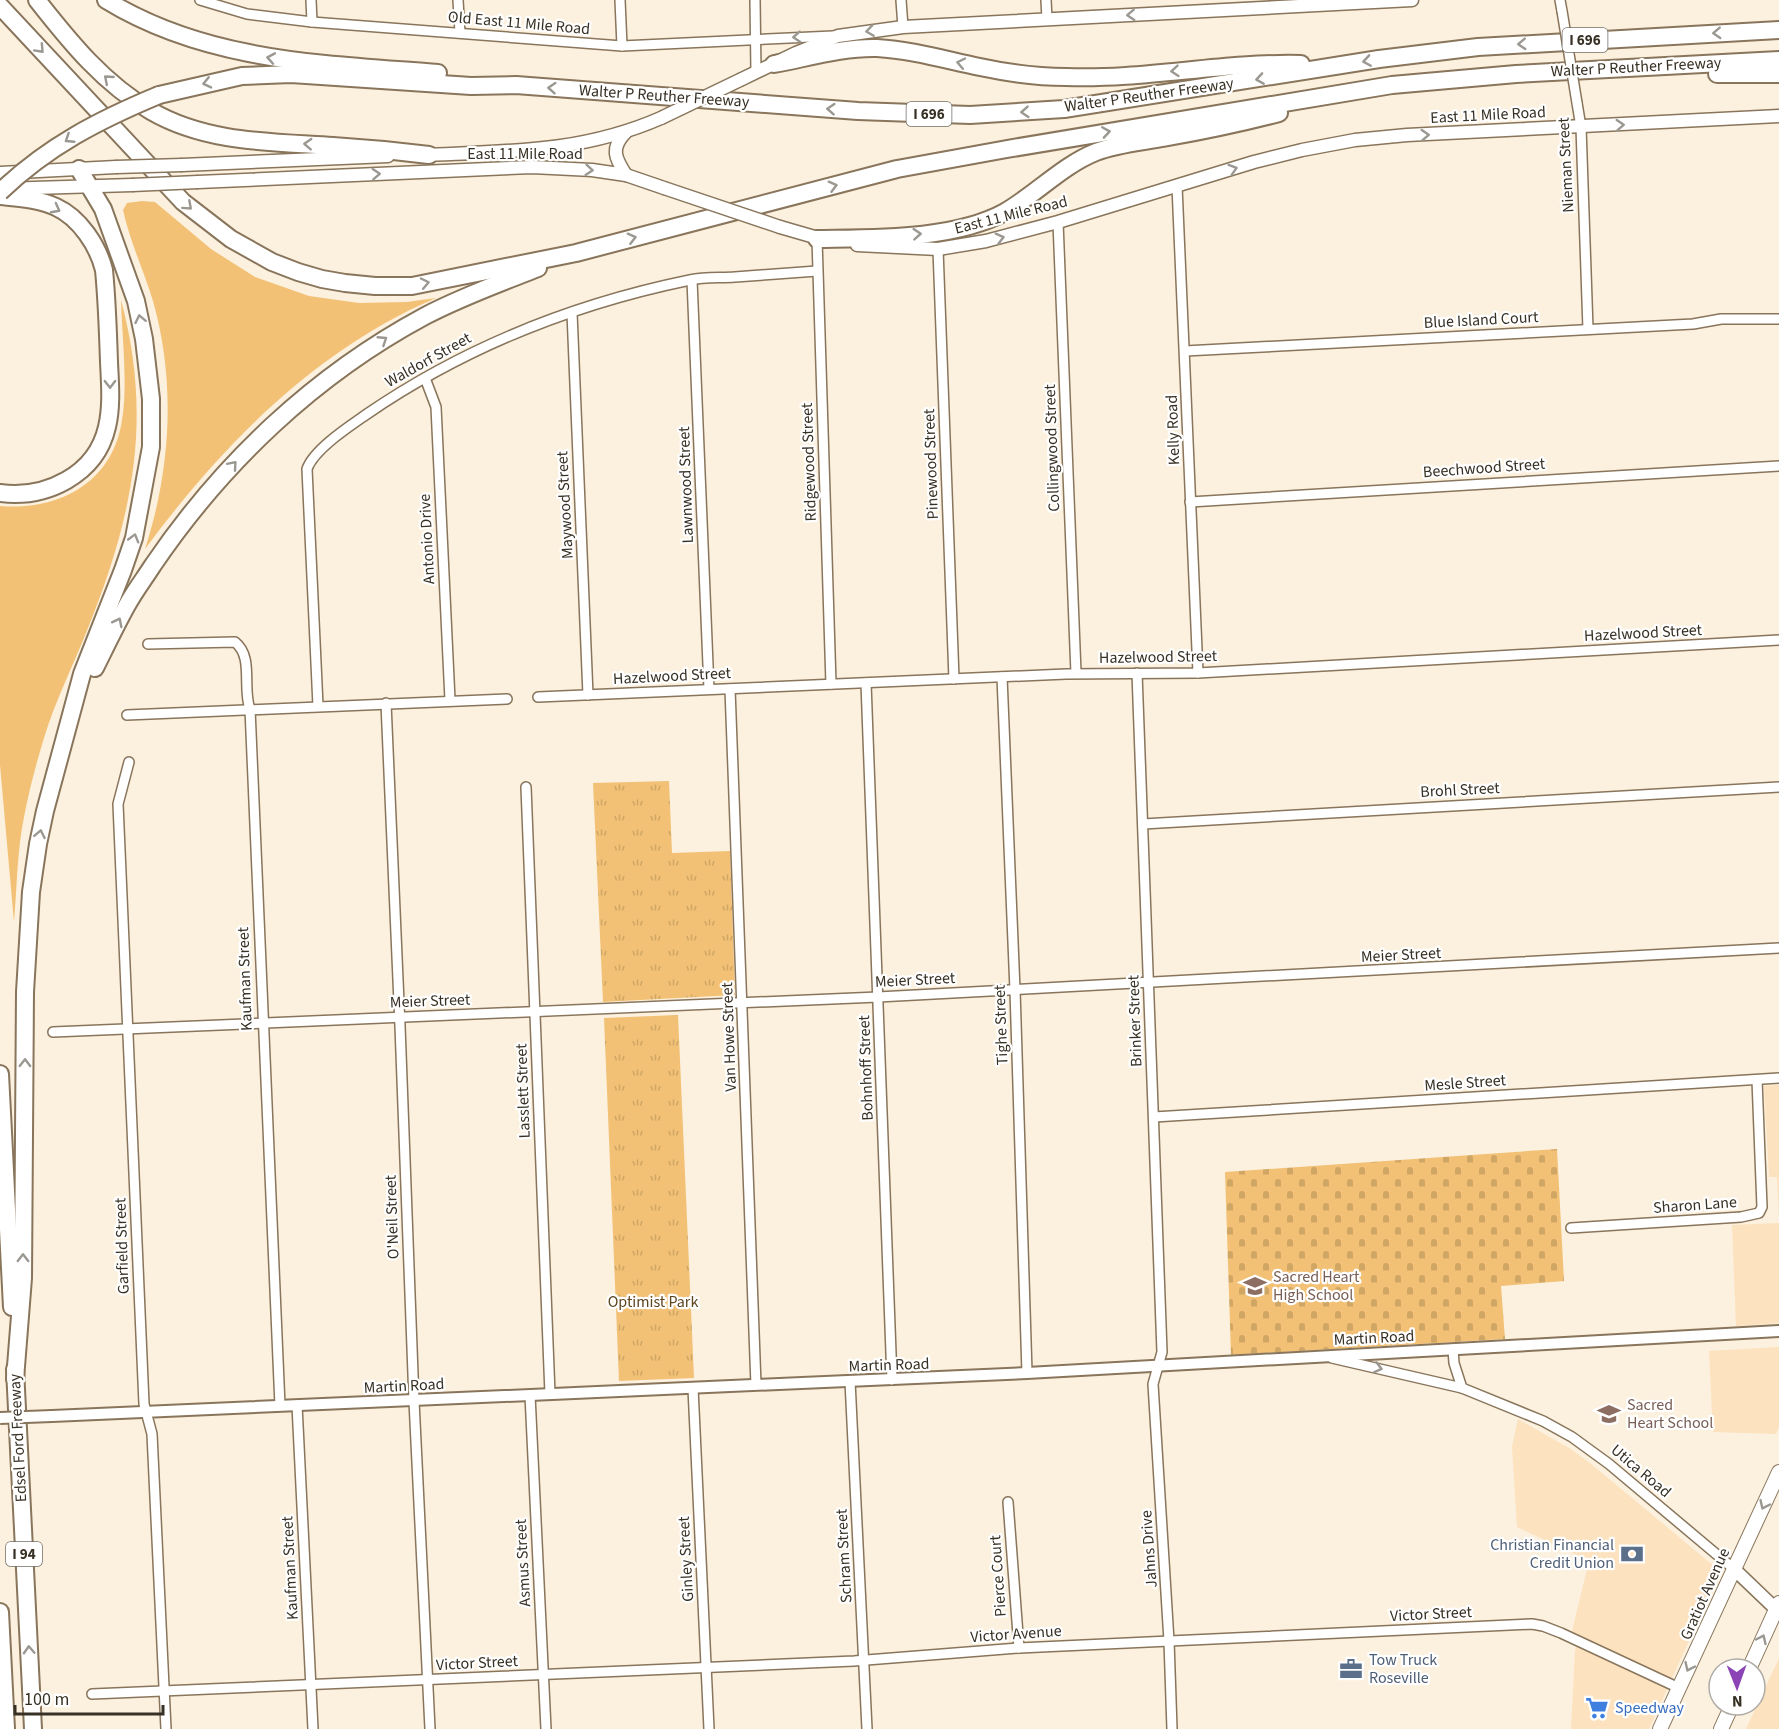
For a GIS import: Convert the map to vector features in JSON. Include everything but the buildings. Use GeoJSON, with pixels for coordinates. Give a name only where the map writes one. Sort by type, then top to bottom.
{"type":"FeatureCollection","features":[{"type":"Feature","properties":{"kind":"highway"},"geometry":{"type":"LineString","coordinates":[[37,0],[70,43],[103,76],[150,110],[168,120],[225,138],[429,155]]}},
{"type":"Feature","properties":{"kind":"highway"},"geometry":{"type":"LineString","coordinates":[[106,0],[146,22],[200,42],[250,54],[288,61],[472,75],[516,85]]}},
{"type":"Feature","properties":{"kind":"highway"},"geometry":{"type":"LineString","coordinates":[[0,6],[183,202],[231,239],[272,262],[322,279],[375,286],[404,286],[576,253]]}},
{"type":"Feature","properties":{"kind":"highway","name":"Walter P Reuther Freeway"},"geometry":{"type":"LineString","coordinates":[[516,85],[868,112],[970,115],[1064,109],[1338,65],[1488,46],[1778,30]]}},
{"type":"Feature","properties":{"kind":"highway"},"geometry":{"type":"LineString","coordinates":[[774,64],[856,49],[875,48],[982,68],[1063,77],[1097,78],[1265,63],[1338,65]]}},
{"type":"Feature","properties":{"kind":"highway","name":"Walter P Reuther Freeway"},"geometry":{"type":"LineString","coordinates":[[576,253],[897,169],[1392,85],[1516,74],[1779,60]]}},
{"type":"Feature","properties":{"kind":"highway"},"geometry":{"type":"LineString","coordinates":[[0,192],[41,158],[89,126],[159,95],[242,76],[291,74],[471,86],[516,85]]}},
{"type":"Feature","properties":{"kind":"highway"},"geometry":{"type":"LineString","coordinates":[[1516,74],[1597,80],[1711,74],[1779,74]]}},
{"type":"Feature","properties":{"kind":"highway"},"geometry":{"type":"LineString","coordinates":[[817,239],[874,238],[959,230],[1006,211],[1080,160],[1097,152],[1247,122],[1332,95]]}},
{"type":"Feature","properties":{"kind":"highway"},"geometry":{"type":"LineString","coordinates":[[15,1379],[22,1278],[25,992],[31,892],[45,811],[60,752],[82,674],[134,538],[151,447],[152,399],[136,301],[103,209],[79,169]]}},
{"type":"Feature","properties":{"kind":"highway"},"geometry":{"type":"LineString","coordinates":[[0,192],[57,207],[75,222],[101,256],[104,270],[110,386],[110,416],[107,429],[92,459],[72,477],[46,490],[32,494],[0,493]]}},
{"type":"Feature","properties":{"kind":"highway"},"geometry":{"type":"LineString","coordinates":[[60,752],[91,676],[127,605],[179,530],[245,451],[316,389],[388,337],[437,310],[576,253]]}},
{"type":"Feature","properties":{"kind":"highway","name":"Edsel Ford Freeway"},"geometry":{"type":"LineString","coordinates":[[0,1074],[33,1729]]}},
{"type":"Feature","properties":{"kind":"highway"},"geometry":{"type":"LineString","coordinates":[[0,1612],[6,1729]]}},
{"type":"Feature","properties":{"kind":"main road","name":"East 11 Mile Road"},"geometry":{"type":"LineString","coordinates":[[0,173],[546,149],[589,142],[661,118],[756,72],[838,36],[903,27],[1047,19],[1210,5],[1412,0]]}},
{"type":"Feature","properties":{"kind":"main road","name":"East 11 Mile Road"},"geometry":{"type":"LineString","coordinates":[[0,192],[89,186],[532,168],[592,170],[626,175],[817,239],[881,247],[938,249],[986,241],[1058,222],[1274,157],[1355,140],[1407,135],[1779,116]]}},
{"type":"Feature","properties":{"kind":"main road"},"geometry":{"type":"LineString","coordinates":[[626,175],[615,155],[620,138],[627,131]]}},
{"type":"Feature","properties":{"kind":"main road","name":"Gratiot Avenue"},"geometry":{"type":"LineString","coordinates":[[1660,1729],[1779,1472]]}},
{"type":"Feature","properties":{"kind":"main road","name":"Utica Road"},"geometry":{"type":"LineString","coordinates":[[1734,1569],[1778,1608]]}},
{"type":"Feature","properties":{"kind":"main road"},"geometry":{"type":"LineString","coordinates":[[1755,1657],[1778,1608]]}},
{"type":"Feature","properties":{"kind":"street","name":"Old East 11 Mile Road"},"geometry":{"type":"LineString","coordinates":[[200,0],[247,14],[312,22],[622,46],[838,36]]}},
{"type":"Feature","properties":{"kind":"street"},"geometry":{"type":"LineString","coordinates":[[311,0],[312,22]]}},
{"type":"Feature","properties":{"kind":"street"},"geometry":{"type":"LineString","coordinates":[[458,0],[460,33]]}},
{"type":"Feature","properties":{"kind":"street"},"geometry":{"type":"LineString","coordinates":[[620,0],[622,46]]}},
{"type":"Feature","properties":{"kind":"street"},"geometry":{"type":"LineString","coordinates":[[755,0],[756,72]]}},
{"type":"Feature","properties":{"kind":"street"},"geometry":{"type":"LineString","coordinates":[[901,0],[903,27]]}},
{"type":"Feature","properties":{"kind":"street"},"geometry":{"type":"LineString","coordinates":[[1046,0],[1047,19]]}},
{"type":"Feature","properties":{"kind":"street","name":"Nieman Street"},"geometry":{"type":"LineString","coordinates":[[1560,0],[1581,127],[1588,329]]}},
{"type":"Feature","properties":{"kind":"street","name":"Kelly Road"},"geometry":{"type":"LineString","coordinates":[[1178,186],[1198,673]]}},
{"type":"Feature","properties":{"kind":"street","name":"Collingwood Street"},"geometry":{"type":"LineString","coordinates":[[1058,222],[1076,673]]}},
{"type":"Feature","properties":{"kind":"street","name":"Ridgewood Street"},"geometry":{"type":"LineString","coordinates":[[817,239],[831,684]]}},
{"type":"Feature","properties":{"kind":"street","name":"Pinewood Street"},"geometry":{"type":"LineString","coordinates":[[938,249],[954,679]]}},
{"type":"Feature","properties":{"kind":"street","name":"Waldorf Street"},"geometry":{"type":"LineString","coordinates":[[318,706],[307,469],[309,463],[321,450],[353,424],[425,378],[478,348],[508,335],[572,313],[692,280],[817,271]]}},
{"type":"Feature","properties":{"kind":"street","name":"Lawnwood Street"},"geometry":{"type":"LineString","coordinates":[[692,280],[709,689]]}},
{"type":"Feature","properties":{"kind":"street","name":"Maywood Street"},"geometry":{"type":"LineString","coordinates":[[572,313],[588,695]]}},
{"type":"Feature","properties":{"kind":"street","name":"Blue Island Court"},"geometry":{"type":"LineString","coordinates":[[1185,351],[1693,324],[1721,319],[1779,319]]}},
{"type":"Feature","properties":{"kind":"street","name":"Antonio Drive"},"geometry":{"type":"LineString","coordinates":[[425,378],[436,407],[450,700]]}},
{"type":"Feature","properties":{"kind":"street","name":"Beechwood Street"},"geometry":{"type":"LineString","coordinates":[[1190,502],[1779,466]]}},
{"type":"Feature","properties":{"kind":"street","name":"Hazelwood Street"},"geometry":{"type":"LineString","coordinates":[[538,697],[1076,673],[1198,673],[1779,640]]}},
{"type":"Feature","properties":{"kind":"street","name":"Kaufman Street"},"geometry":{"type":"LineString","coordinates":[[148,644],[235,642],[245,656],[280,1406]]}},
{"type":"Feature","properties":{"kind":"street","name":"Brinker Street"},"geometry":{"type":"LineString","coordinates":[[1137,673],[1162,1352],[1157,1367]]}},
{"type":"Feature","properties":{"kind":"street","name":"Tighe Street"},"geometry":{"type":"LineString","coordinates":[[1002,676],[1027,1373]]}},
{"type":"Feature","properties":{"kind":"street","name":"Bohnhoff Street"},"geometry":{"type":"LineString","coordinates":[[866,682],[892,1380]]}},
{"type":"Feature","properties":{"kind":"street","name":"Van Howe Street"},"geometry":{"type":"LineString","coordinates":[[730,689],[756,1385]]}},
{"type":"Feature","properties":{"kind":"street"},"geometry":{"type":"LineString","coordinates":[[127,715],[507,699]]}},
{"type":"Feature","properties":{"kind":"street","name":"O'Neil Street"},"geometry":{"type":"LineString","coordinates":[[386,703],[414,1401],[430,1729]]}},
{"type":"Feature","properties":{"kind":"street","name":"Garfield Street"},"geometry":{"type":"LineString","coordinates":[[129,762],[118,804],[146,1411],[152,1434],[166,1729]]}},
{"type":"Feature","properties":{"kind":"street","name":"Lasslett Street"},"geometry":{"type":"LineString","coordinates":[[526,787],[550,1394]]}},
{"type":"Feature","properties":{"kind":"street","name":"Brohl Street"},"geometry":{"type":"LineString","coordinates":[[1143,824],[1779,787]]}},
{"type":"Feature","properties":{"kind":"street","name":"Meier Street"},"geometry":{"type":"LineString","coordinates":[[53,1032],[879,998],[1779,948]]}},
{"type":"Feature","properties":{"kind":"street","name":"Mesle Street"},"geometry":{"type":"LineString","coordinates":[[1154,1117],[1779,1078]]}},
{"type":"Feature","properties":{"kind":"street","name":"Sharon Lane"},"geometry":{"type":"LineString","coordinates":[[1571,1228],[1741,1217],[1759,1213],[1762,1207],[1762,1197],[1757,1080]]}},
{"type":"Feature","properties":{"kind":"street","name":"Martin Road"},"geometry":{"type":"LineString","coordinates":[[0,1418],[1157,1367],[1779,1330]]}},
{"type":"Feature","properties":{"kind":"street"},"geometry":{"type":"LineString","coordinates":[[1453,1348],[1454,1363],[1462,1388]]}},
{"type":"Feature","properties":{"kind":"street","name":"Utica Road"},"geometry":{"type":"LineString","coordinates":[[1321,1356],[1462,1388],[1529,1414],[1572,1437],[1609,1464],[1734,1569]]}},
{"type":"Feature","properties":{"kind":"street","name":"Jahns Drive"},"geometry":{"type":"LineString","coordinates":[[1157,1367],[1153,1384],[1169,1641],[1172,1729]]}},
{"type":"Feature","properties":{"kind":"street","name":"Schram Street"},"geometry":{"type":"LineString","coordinates":[[850,1381],[867,1729]]}},
{"type":"Feature","properties":{"kind":"street","name":"Ginley Street"},"geometry":{"type":"LineString","coordinates":[[693,1388],[709,1729]]}},
{"type":"Feature","properties":{"kind":"street","name":"Asmus Street"},"geometry":{"type":"LineString","coordinates":[[530,1395],[546,1729]]}},
{"type":"Feature","properties":{"kind":"street","name":"Kaufman Street"},"geometry":{"type":"LineString","coordinates":[[297,1405],[313,1729]]}},
{"type":"Feature","properties":{"kind":"street","name":"Pierce Court"},"geometry":{"type":"LineString","coordinates":[[1008,1502],[1019,1648]]}},
{"type":"Feature","properties":{"kind":"street","name":"Victor Street"},"geometry":{"type":"LineString","coordinates":[[1169,1641],[1532,1624],[1561,1633],[1679,1688]]}},
{"type":"Feature","properties":{"kind":"street","name":"Victor Avenue"},"geometry":{"type":"LineString","coordinates":[[864,1660],[1019,1648],[1169,1641]]}},
{"type":"Feature","properties":{"kind":"street","name":"Victor Street"},"geometry":{"type":"LineString","coordinates":[[92,1694],[864,1660]]}},
{"type":"Feature","properties":{"kind":"shaded area"},"geometry":{"type":"Polygon","coordinates":[[[1779,1085],[1779,1218],[1777,1177],[1769,1177],[1764,1086],[1779,1085]]]}},
{"type":"Feature","properties":{"kind":"shaded area"},"geometry":{"type":"Polygon","coordinates":[[[1779,1223],[1779,1323],[1736,1326],[1732,1225],[1779,1223]]]}},
{"type":"Feature","properties":{"kind":"shaded area"},"geometry":{"type":"Polygon","coordinates":[[[1779,1347],[1779,1427],[1776,1434],[1713,1432],[1709,1351],[1779,1347]]]}},
{"type":"Feature","properties":{"kind":"shaded area"},"geometry":{"type":"Polygon","coordinates":[[[1518,1419],[1569,1448],[1590,1463],[1717,1571],[1717,1579],[1649,1729],[1571,1729],[1575,1650],[1580,1640],[1571,1635],[1589,1561],[1517,1527],[1512,1447],[1518,1419]]]}},
{"type":"Feature","properties":{"kind":"shaded area"},"geometry":{"type":"Polygon","coordinates":[[[1779,1658],[1779,1729],[1746,1729],[1752,1717],[1767,1717],[1767,1684],[1779,1658]]]}},
{"type":"Feature","properties":{"kind":"green space"},"geometry":{"type":"Polygon","coordinates":[[[155,202],[211,249],[255,277],[309,296],[359,303],[407,302],[436,298],[392,319],[311,372],[239,437],[206,473],[145,549],[154,519],[165,457],[167,394],[165,363],[153,301],[129,234],[123,210],[127,203],[155,202]]]}},
{"type":"Feature","properties":{"kind":"green space"},"geometry":{"type":"Polygon","coordinates":[[[121,300],[131,344],[136,386],[133,467],[127,506],[104,587],[54,710],[35,768],[22,830],[14,922],[0,765],[0,506],[42,504],[62,498],[95,476],[107,461],[117,442],[124,406],[125,376],[121,300]]]}},
{"type":"Feature","properties":{"kind":"green space"},"geometry":{"type":"Polygon","coordinates":[[[669,781],[672,853],[730,851],[735,995],[603,1002],[593,783],[669,781]]]}},
{"type":"Feature","properties":{"kind":"green space","name":"Optimist Park"},"geometry":{"type":"Polygon","coordinates":[[[678,1015],[694,1378],[619,1381],[604,1018],[678,1015]]]}},
{"type":"Feature","properties":{"kind":"green space"},"geometry":{"type":"Polygon","coordinates":[[[1557,1149],[1564,1281],[1501,1286],[1505,1339],[1231,1355],[1225,1172],[1557,1149]]]}},
{"type":"Feature","properties":{"kind":"place","name":"Sacred Heart High School"},"geometry":{"type":"Point","coordinates":[1255,1286]}},
{"type":"Feature","properties":{"kind":"place","name":"Sacred Heart School"},"geometry":{"type":"Point","coordinates":[1609,1414]}},
{"type":"Feature","properties":{"kind":"place","name":"Christian Financial Credit Union"},"geometry":{"type":"Point","coordinates":[1632,1554]}},
{"type":"Feature","properties":{"kind":"place","name":"Tow Truck Roseville"},"geometry":{"type":"Point","coordinates":[1351,1669]}},
{"type":"Feature","properties":{"kind":"place","name":"Speedway"},"geometry":{"type":"Point","coordinates":[1597,1708]}}]}
